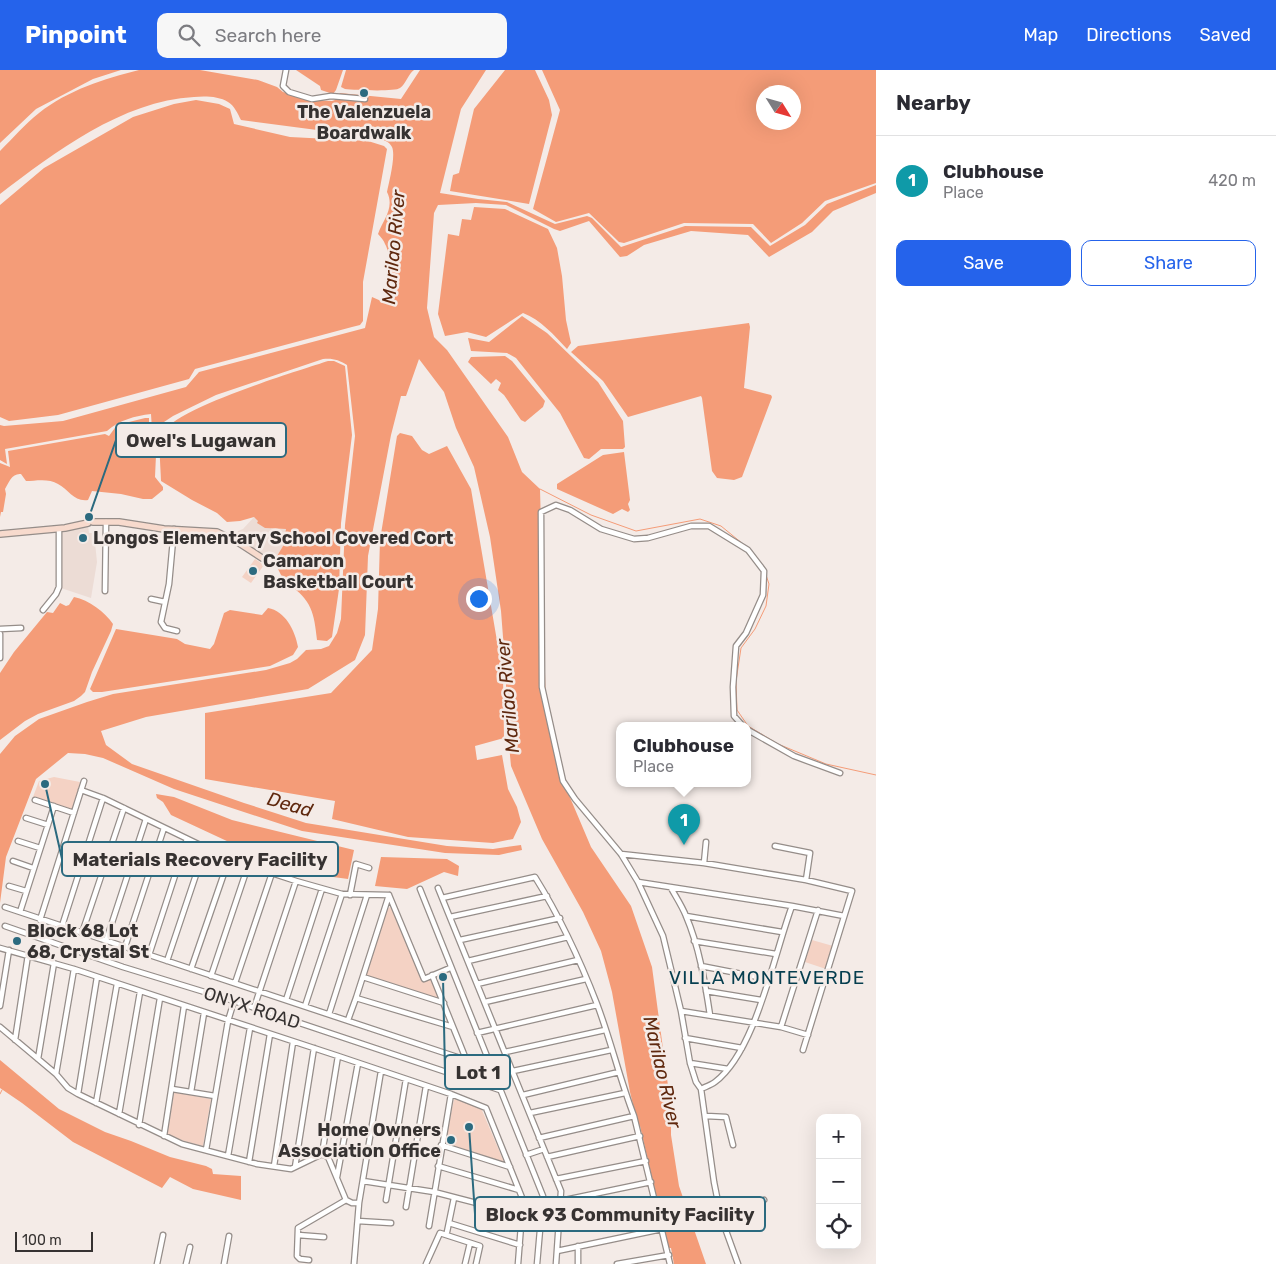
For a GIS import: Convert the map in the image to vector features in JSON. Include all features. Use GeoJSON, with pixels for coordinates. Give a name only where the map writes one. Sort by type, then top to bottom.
{"type":"FeatureCollection","features":[{"type":"Feature","properties":{"kind":"street"},"geometry":{"type":"LineString","coordinates":[[286,70],[284,86],[289,92],[312,99],[331,96],[365,99]]}},
{"type":"Feature","properties":{"kind":"street"},"geometry":{"type":"LineString","coordinates":[[738,1264],[721,1217],[701,1089],[690,1063],[681,1011],[663,936],[638,882],[621,854],[574,799],[562,781],[542,687],[541,512],[556,505],[570,510],[601,528],[634,539],[648,538],[690,526],[709,526],[748,550],[764,572],[763,595],[746,633],[736,646],[733,687],[734,716],[739,722]]}},
{"type":"Feature","properties":{"kind":"street"},"geometry":{"type":"LineString","coordinates":[[106,522],[106,591]]}},
{"type":"Feature","properties":{"kind":"street"},"geometry":{"type":"LineString","coordinates":[[0,534],[60,529],[106,522],[217,532],[262,558]]}},
{"type":"Feature","properties":{"kind":"street"},"geometry":{"type":"LineString","coordinates":[[43,610],[59,587],[60,529]]}},
{"type":"Feature","properties":{"kind":"street"},"geometry":{"type":"LineString","coordinates":[[174,529],[169,584],[161,624],[165,628],[177,631]]}},
{"type":"Feature","properties":{"kind":"street"},"geometry":{"type":"LineString","coordinates":[[151,599],[165,602]]}},
{"type":"Feature","properties":{"kind":"street"},"geometry":{"type":"LineString","coordinates":[[0,629],[21,628]]}},
{"type":"Feature","properties":{"kind":"street"},"geometry":{"type":"LineString","coordinates":[[0,634],[0,658]]}},
{"type":"Feature","properties":{"kind":"street"},"geometry":{"type":"LineString","coordinates":[[751,732],[794,756],[840,773]]}},
{"type":"Feature","properties":{"kind":"street"},"geometry":{"type":"LineString","coordinates":[[40,920],[84,781]]}},
{"type":"Feature","properties":{"kind":"street"},"geometry":{"type":"LineString","coordinates":[[81,790],[103,798],[205,848],[248,866],[342,894],[389,895]]}},
{"type":"Feature","properties":{"kind":"street"},"geometry":{"type":"LineString","coordinates":[[62,926],[103,798]]}},
{"type":"Feature","properties":{"kind":"street"},"geometry":{"type":"LineString","coordinates":[[35,800],[74,813]]}},
{"type":"Feature","properties":{"kind":"street"},"geometry":{"type":"LineString","coordinates":[[20,912],[54,806]]}},
{"type":"Feature","properties":{"kind":"street"},"geometry":{"type":"LineString","coordinates":[[82,933],[124,808]]}},
{"type":"Feature","properties":{"kind":"street"},"geometry":{"type":"LineString","coordinates":[[26,818],[48,825]]}},
{"type":"Feature","properties":{"kind":"street"},"geometry":{"type":"LineString","coordinates":[[106,941],[146,819]]}},
{"type":"Feature","properties":{"kind":"street"},"geometry":{"type":"LineString","coordinates":[[125,947],[164,828]]}},
{"type":"Feature","properties":{"kind":"street"},"geometry":{"type":"LineString","coordinates":[[149,954],[187,839]]}},
{"type":"Feature","properties":{"kind":"street"},"geometry":{"type":"LineString","coordinates":[[18,841],[40,848]]}},
{"type":"Feature","properties":{"kind":"street"},"geometry":{"type":"LineString","coordinates":[[704,863],[706,842]]}},
{"type":"Feature","properties":{"kind":"street"},"geometry":{"type":"LineString","coordinates":[[775,846],[810,853],[806,880]]}},
{"type":"Feature","properties":{"kind":"street"},"geometry":{"type":"LineString","coordinates":[[167,961],[205,848]]}},
{"type":"Feature","properties":{"kind":"street"},"geometry":{"type":"LineString","coordinates":[[621,854],[704,863],[851,889],[853,893],[844,916],[803,1050]]}},
{"type":"Feature","properties":{"kind":"street"},"geometry":{"type":"LineString","coordinates":[[191,969],[229,859]]}},
{"type":"Feature","properties":{"kind":"street"},"geometry":{"type":"LineString","coordinates":[[13,861],[33,868]]}},
{"type":"Feature","properties":{"kind":"street"},"geometry":{"type":"LineString","coordinates":[[350,895],[356,864],[369,868]]}},
{"type":"Feature","properties":{"kind":"street"},"geometry":{"type":"LineString","coordinates":[[211,976],[248,866]]}},
{"type":"Feature","properties":{"kind":"street"},"geometry":{"type":"LineString","coordinates":[[235,983],[272,873]]}},
{"type":"Feature","properties":{"kind":"street"},"geometry":{"type":"LineString","coordinates":[[442,898],[535,877],[547,896],[560,918],[597,1005],[640,1136],[670,1264]]}},
{"type":"Feature","properties":{"kind":"street"},"geometry":{"type":"LineString","coordinates":[[254,1008],[296,881]]}},
{"type":"Feature","properties":{"kind":"street"},"geometry":{"type":"LineString","coordinates":[[638,882],[818,910],[844,916]]}},
{"type":"Feature","properties":{"kind":"street"},"geometry":{"type":"LineString","coordinates":[[9,886],[26,891]]}},
{"type":"Feature","properties":{"kind":"street"},"geometry":{"type":"LineString","coordinates":[[438,888],[561,1191],[556,1264]]}},
{"type":"Feature","properties":{"kind":"street"},"geometry":{"type":"LineString","coordinates":[[671,888],[686,916],[694,941],[710,1015]]}},
{"type":"Feature","properties":{"kind":"street"},"geometry":{"type":"LineString","coordinates":[[286,1000],[322,889]]}},
{"type":"Feature","properties":{"kind":"street"},"geometry":{"type":"LineString","coordinates":[[420,889],[450,968],[543,1196],[537,1264]]}},
{"type":"Feature","properties":{"kind":"street"},"geometry":{"type":"LineString","coordinates":[[304,1006],[342,894]]}},
{"type":"Feature","properties":{"kind":"street"},"geometry":{"type":"LineString","coordinates":[[329,1014],[368,895]]}},
{"type":"Feature","properties":{"kind":"street"},"geometry":{"type":"LineString","coordinates":[[389,895],[424,979],[450,968]]}},
{"type":"Feature","properties":{"kind":"street"},"geometry":{"type":"LineString","coordinates":[[348,1020],[389,895]]}},
{"type":"Feature","properties":{"kind":"street"},"geometry":{"type":"LineString","coordinates":[[450,917],[547,896]]}},
{"type":"Feature","properties":{"kind":"street"},"geometry":{"type":"LineString","coordinates":[[701,1089],[714,1082],[728,1069],[742,1048],[754,1023],[792,906]]}},
{"type":"Feature","properties":{"kind":"street"},"geometry":{"type":"LineString","coordinates":[[5,907],[478,1064]]}},
{"type":"Feature","properties":{"kind":"street"},"geometry":{"type":"LineString","coordinates":[[781,1027],[818,910]]}},
{"type":"Feature","properties":{"kind":"street"},"geometry":{"type":"LineString","coordinates":[[686,916],[782,932]]}},
{"type":"Feature","properties":{"kind":"street"},"geometry":{"type":"LineString","coordinates":[[460,940],[560,918]]}},
{"type":"Feature","properties":{"kind":"street","name":"ONYX ROAD"},"geometry":{"type":"LineString","coordinates":[[5,926],[123,967],[234,1001],[500,1090]]}},
{"type":"Feature","properties":{"kind":"street"},"geometry":{"type":"LineString","coordinates":[[468,961],[568,937]]}},
{"type":"Feature","properties":{"kind":"street"},"geometry":{"type":"LineString","coordinates":[[694,941],[776,954]]}},
{"type":"Feature","properties":{"kind":"street"},"geometry":{"type":"LineString","coordinates":[[0,948],[74,969],[482,1105],[486,1108],[522,1200],[518,1264]]}},
{"type":"Feature","properties":{"kind":"street"},"geometry":{"type":"LineString","coordinates":[[0,1006],[9,950]]}},
{"type":"Feature","properties":{"kind":"street"},"geometry":{"type":"LineString","coordinates":[[15,1040],[28,955]]}},
{"type":"Feature","properties":{"kind":"street"},"geometry":{"type":"LineString","coordinates":[[477,984],[578,960]]}},
{"type":"Feature","properties":{"kind":"street"},"geometry":{"type":"LineString","coordinates":[[38,1058],[54,963]]}},
{"type":"Feature","properties":{"kind":"street"},"geometry":{"type":"LineString","coordinates":[[700,966],[768,979]]}},
{"type":"Feature","properties":{"kind":"street"},"geometry":{"type":"LineString","coordinates":[[56,1074],[74,969]]}},
{"type":"Feature","properties":{"kind":"street"},"geometry":{"type":"LineString","coordinates":[[432,975],[466,1060]]}},
{"type":"Feature","properties":{"kind":"street"},"geometry":{"type":"LineString","coordinates":[[78,1094],[97,977]]}},
{"type":"Feature","properties":{"kind":"street"},"geometry":{"type":"LineString","coordinates":[[363,977],[444,1003]]}},
{"type":"Feature","properties":{"kind":"street"},"geometry":{"type":"LineString","coordinates":[[485,1002],[586,979]]}},
{"type":"Feature","properties":{"kind":"street"},"geometry":{"type":"LineString","coordinates":[[96,1103],[117,984]]}},
{"type":"Feature","properties":{"kind":"street"},"geometry":{"type":"LineString","coordinates":[[706,991],[761,1000]]}},
{"type":"Feature","properties":{"kind":"street"},"geometry":{"type":"LineString","coordinates":[[119,1114],[140,992]]}},
{"type":"Feature","properties":{"kind":"street"},"geometry":{"type":"LineString","coordinates":[[139,1124],[160,998]]}},
{"type":"Feature","properties":{"kind":"street"},"geometry":{"type":"LineString","coordinates":[[356,998],[453,1027]]}},
{"type":"Feature","properties":{"kind":"street"},"geometry":{"type":"LineString","coordinates":[[206,1150],[228,1021],[234,1001]]}},
{"type":"Feature","properties":{"kind":"street"},"geometry":{"type":"LineString","coordinates":[[477,1033],[597,1005]]}},
{"type":"Feature","properties":{"kind":"street"},"geometry":{"type":"LineString","coordinates":[[164,1136],[184,1006]]}},
{"type":"Feature","properties":{"kind":"street"},"geometry":{"type":"LineString","coordinates":[[681,1011],[781,1027],[808,1035]]}},
{"type":"Feature","properties":{"kind":"street"},"geometry":{"type":"LineString","coordinates":[[191,1092],[204,1013]]}},
{"type":"Feature","properties":{"kind":"street"},"geometry":{"type":"LineString","coordinates":[[0,1027],[56,1074],[68,1088],[182,1144],[249,1162],[291,1169],[322,1154]]}},
{"type":"Feature","properties":{"kind":"street"},"geometry":{"type":"LineString","coordinates":[[228,1156],[250,1028]]}},
{"type":"Feature","properties":{"kind":"street"},"geometry":{"type":"LineString","coordinates":[[505,1052],[605,1030]]}},
{"type":"Feature","properties":{"kind":"street"},"geometry":{"type":"LineString","coordinates":[[249,1162],[270,1034]]}},
{"type":"Feature","properties":{"kind":"street"},"geometry":{"type":"LineString","coordinates":[[685,1038],[742,1048]]}},
{"type":"Feature","properties":{"kind":"street"},"geometry":{"type":"LineString","coordinates":[[274,1166],[293,1042]]}},
{"type":"Feature","properties":{"kind":"street"},"geometry":{"type":"LineString","coordinates":[[295,1167],[314,1048]]}},
{"type":"Feature","properties":{"kind":"street"},"geometry":{"type":"LineString","coordinates":[[513,1070],[611,1050]]}},
{"type":"Feature","properties":{"kind":"street"},"geometry":{"type":"LineString","coordinates":[[322,1154],[338,1056]]}},
{"type":"Feature","properties":{"kind":"street"},"geometry":{"type":"LineString","coordinates":[[337,1178],[358,1063]]}},
{"type":"Feature","properties":{"kind":"street"},"geometry":{"type":"LineString","coordinates":[[690,1063],[728,1069]]}},
{"type":"Feature","properties":{"kind":"street"},"geometry":{"type":"LineString","coordinates":[[354,1264],[359,1204],[381,1071]]}},
{"type":"Feature","properties":{"kind":"street"},"geometry":{"type":"LineString","coordinates":[[522,1095],[619,1072]]}},
{"type":"Feature","properties":{"kind":"street"},"geometry":{"type":"LineString","coordinates":[[386,1200],[406,1079]]}},
{"type":"Feature","properties":{"kind":"street"},"geometry":{"type":"LineString","coordinates":[[406,1207],[426,1086]]}},
{"type":"Feature","properties":{"kind":"street"},"geometry":{"type":"LineString","coordinates":[[172,1088],[215,1096]]}},
{"type":"Feature","properties":{"kind":"street"},"geometry":{"type":"LineString","coordinates":[[530,1113],[625,1093]]}},
{"type":"Feature","properties":{"kind":"street"},"geometry":{"type":"LineString","coordinates":[[428,1226],[450,1094]]}},
{"type":"Feature","properties":{"kind":"street"},"geometry":{"type":"LineString","coordinates":[[539,1138],[634,1116]]}},
{"type":"Feature","properties":{"kind":"street"},"geometry":{"type":"LineString","coordinates":[[706,1116],[726,1117],[733,1144]]}},
{"type":"Feature","properties":{"kind":"street"},"geometry":{"type":"LineString","coordinates":[[547,1157],[640,1136]]}},
{"type":"Feature","properties":{"kind":"street"},"geometry":{"type":"LineString","coordinates":[[442,1145],[510,1167]]}},
{"type":"Feature","properties":{"kind":"street"},"geometry":{"type":"LineString","coordinates":[[526,1155],[544,1149]]}},
{"type":"Feature","properties":{"kind":"street"},"geometry":{"type":"LineString","coordinates":[[322,1154],[328,1157],[346,1200],[359,1204]]}},
{"type":"Feature","properties":{"kind":"street"},"geometry":{"type":"LineString","coordinates":[[556,1179],[646,1161]]}},
{"type":"Feature","properties":{"kind":"street"},"geometry":{"type":"LineString","coordinates":[[438,1166],[519,1190]]}},
{"type":"Feature","properties":{"kind":"street"},"geometry":{"type":"LineString","coordinates":[[363,1181],[434,1192],[542,1220]]}},
{"type":"Feature","properties":{"kind":"street"},"geometry":{"type":"LineString","coordinates":[[560,1201],[651,1182]]}},
{"type":"Feature","properties":{"kind":"street"},"geometry":{"type":"LineString","coordinates":[[447,1232],[454,1198]]}},
{"type":"Feature","properties":{"kind":"street"},"geometry":{"type":"LineString","coordinates":[[309,1260],[300,1259],[297,1256],[298,1228],[346,1200]]}},
{"type":"Feature","properties":{"kind":"street"},"geometry":{"type":"LineString","coordinates":[[721,1217],[748,1209],[764,1200]]}},
{"type":"Feature","properties":{"kind":"street"},"geometry":{"type":"LineString","coordinates":[[558,1224],[656,1206]]}},
{"type":"Feature","properties":{"kind":"street"},"geometry":{"type":"LineString","coordinates":[[358,1221],[391,1224]]}},
{"type":"Feature","properties":{"kind":"street"},"geometry":{"type":"LineString","coordinates":[[449,1223],[520,1245]]}},
{"type":"Feature","properties":{"kind":"street"},"geometry":{"type":"LineString","coordinates":[[556,1251],[662,1229]]}},
{"type":"Feature","properties":{"kind":"street"},"geometry":{"type":"LineString","coordinates":[[426,1264],[440,1233],[479,1245],[481,1249],[476,1264]]}},
{"type":"Feature","properties":{"kind":"street"},"geometry":{"type":"LineString","coordinates":[[157,1264],[163,1235]]}},
{"type":"Feature","properties":{"kind":"street"},"geometry":{"type":"LineString","coordinates":[[298,1235],[324,1237]]}},
{"type":"Feature","properties":{"kind":"street"},"geometry":{"type":"LineString","coordinates":[[224,1264],[229,1236]]}},
{"type":"Feature","properties":{"kind":"street"},"geometry":{"type":"LineString","coordinates":[[465,1264],[470,1243]]}},
{"type":"Feature","properties":{"kind":"street"},"geometry":{"type":"LineString","coordinates":[[578,1246],[578,1264]]}},
{"type":"Feature","properties":{"kind":"street"},"geometry":{"type":"LineString","coordinates":[[186,1264],[190,1247]]}},
{"type":"Feature","properties":{"kind":"street"},"geometry":{"type":"LineString","coordinates":[[619,1264],[642,1262],[668,1255]]}},
{"type":"Feature","properties":{"kind":"shaded area"},"geometry":{"type":"Polygon","coordinates":[[[0,70],[121,70],[93,79],[36,109],[0,143],[0,70]]]}},
{"type":"Feature","properties":{"kind":"shaded area"},"geometry":{"type":"Polygon","coordinates":[[[139,70],[200,70],[258,80],[277,87],[283,92],[310,100],[332,101],[340,93],[401,99],[420,70],[486,70],[461,109],[440,193],[507,202],[555,224],[587,216],[592,218],[621,247],[685,226],[751,227],[770,246],[805,225],[827,204],[876,185],[876,193],[833,211],[812,232],[769,257],[748,235],[691,231],[644,245],[627,256],[620,257],[589,221],[560,231],[506,205],[476,203],[438,205],[434,213],[427,308],[434,337],[447,350],[508,437],[522,472],[540,489],[546,709],[563,781],[591,847],[631,906],[652,967],[671,1108],[671,1135],[679,1186],[706,1264],[674,1264],[671,1248],[668,1248],[640,1126],[638,1125],[630,1092],[612,992],[601,951],[583,912],[542,839],[511,766],[506,713],[506,676],[501,611],[490,537],[474,467],[456,428],[444,392],[419,359],[406,396],[401,396],[391,435],[368,556],[365,635],[355,660],[308,689],[146,717],[101,731],[106,745],[132,764],[306,823],[447,846],[493,849],[521,845],[522,850],[499,855],[445,853],[302,831],[174,789],[103,758],[68,753],[36,779],[6,857],[0,903],[0,754],[15,736],[39,719],[113,694],[266,670],[290,663],[306,650],[321,649],[329,646],[337,633],[341,619],[345,525],[355,436],[347,365],[341,362],[333,359],[323,359],[216,395],[173,416],[152,430],[151,414],[139,416],[122,421],[107,431],[5,449],[7,464],[0,460],[0,425],[63,421],[186,387],[199,372],[365,328],[372,297],[388,304],[389,257],[385,243],[378,234],[389,209],[390,203],[387,192],[392,169],[393,151],[389,143],[378,138],[241,120],[230,103],[216,98],[198,97],[167,101],[115,118],[91,131],[43,162],[0,194],[0,151],[34,117],[50,105],[74,92],[100,81],[139,70]]]}},
{"type":"Feature","properties":{"kind":"shaded area"},"geometry":{"type":"Polygon","coordinates":[[[296,70],[343,70],[333,94],[321,90],[320,86],[296,70]]]}},
{"type":"Feature","properties":{"kind":"shaded area"},"geometry":{"type":"Polygon","coordinates":[[[346,70],[414,70],[400,88],[374,90],[345,89],[341,87],[346,70]]]}},
{"type":"Feature","properties":{"kind":"shaded area"},"geometry":{"type":"Polygon","coordinates":[[[505,70],[535,70],[549,100],[552,115],[529,204],[450,191],[453,175],[459,173],[474,109],[505,70]]]}},
{"type":"Feature","properties":{"kind":"shaded area"},"geometry":{"type":"Polygon","coordinates":[[[542,70],[876,70],[876,183],[825,201],[802,223],[771,243],[753,224],[684,223],[624,243],[619,242],[589,213],[556,222],[533,209],[560,110],[542,70]]]}},
{"type":"Feature","properties":{"kind":"shaded area"},"geometry":{"type":"Polygon","coordinates":[[[196,100],[219,104],[230,109],[234,124],[290,137],[368,141],[384,146],[387,149],[363,282],[363,321],[360,325],[195,369],[189,379],[58,415],[9,421],[0,417],[0,205],[44,168],[133,117],[174,104],[196,100]]]}},
{"type":"Feature","properties":{"kind":"shaded area"},"geometry":{"type":"Polygon","coordinates":[[[474,207],[505,209],[548,229],[557,248],[562,276],[566,320],[571,343],[567,349],[541,324],[523,313],[486,337],[467,332],[445,336],[438,314],[448,234],[459,236],[462,219],[471,220],[474,207]]]}},
{"type":"Feature","properties":{"kind":"shaded area"},"geometry":{"type":"Polygon","coordinates":[[[522,316],[547,333],[598,382],[623,421],[625,447],[623,449],[601,449],[589,459],[584,458],[560,413],[516,358],[507,353],[471,351],[468,338],[489,342],[522,316]]]}},
{"type":"Feature","properties":{"kind":"shaded area"},"geometry":{"type":"Polygon","coordinates":[[[749,323],[744,388],[771,395],[772,397],[742,477],[734,480],[717,478],[712,471],[701,396],[628,417],[603,381],[571,352],[578,346],[749,323]]]}},
{"type":"Feature","properties":{"kind":"shaded area"},"geometry":{"type":"Polygon","coordinates":[[[505,356],[512,361],[545,401],[543,407],[525,422],[521,420],[504,395],[498,390],[501,383],[496,379],[491,384],[468,362],[471,357],[505,356]]]}},
{"type":"Feature","properties":{"kind":"shaded area"},"geometry":{"type":"Polygon","coordinates":[[[328,361],[334,361],[345,366],[352,435],[341,523],[339,589],[332,637],[327,641],[317,640],[315,622],[307,602],[288,584],[287,579],[282,577],[274,561],[283,546],[286,529],[265,528],[257,523],[258,521],[254,517],[227,522],[217,513],[161,481],[160,439],[161,435],[170,425],[210,403],[328,361]]]}},
{"type":"Feature","properties":{"kind":"shaded area"},"geometry":{"type":"Polygon","coordinates":[[[149,418],[149,433],[157,433],[155,477],[163,487],[163,490],[152,499],[92,491],[88,500],[83,500],[75,497],[54,482],[46,480],[26,481],[21,474],[18,474],[11,478],[5,489],[3,512],[1,512],[0,517],[0,463],[10,467],[8,451],[105,434],[109,436],[117,425],[149,418]]]}},
{"type":"Feature","properties":{"kind":"shaded area"},"geometry":{"type":"Polygon","coordinates":[[[400,433],[412,436],[422,450],[429,454],[447,446],[471,489],[503,676],[504,738],[475,746],[477,760],[502,755],[508,789],[517,807],[521,822],[513,839],[493,843],[408,837],[332,819],[335,801],[205,779],[205,713],[331,693],[372,650],[378,609],[380,540],[397,436],[400,433]]]}},
{"type":"Feature","properties":{"kind":"shaded area"},"geometry":{"type":"Polygon","coordinates":[[[624,452],[630,500],[628,504],[630,510],[628,512],[622,509],[613,514],[557,489],[557,484],[603,455],[624,452]]]}},
{"type":"Feature","properties":{"kind":"shaded area"},"geometry":{"type":"Polygon","coordinates":[[[254,517],[272,529],[286,529],[283,546],[274,561],[269,562],[235,537],[238,531],[243,529],[254,517]]]}},
{"type":"Feature","properties":{"kind":"shaded area"},"geometry":{"type":"Polygon","coordinates":[[[88,525],[89,533],[94,533],[97,562],[91,598],[61,588],[60,530],[88,525]]]}},
{"type":"Feature","properties":{"kind":"shaded area","name":"Camaron Basketball Court"},"geometry":{"type":"Polygon","coordinates":[[[255,559],[264,565],[251,583],[242,577],[255,559]]]}},
{"type":"Feature","properties":{"kind":"shaded area"},"geometry":{"type":"Polygon","coordinates":[[[74,597],[96,607],[113,624],[85,692],[74,701],[38,714],[25,721],[0,740],[0,673],[14,652],[47,612],[53,613],[60,603],[66,606],[69,605],[74,597]]]}},
{"type":"Feature","properties":{"kind":"shaded area"},"geometry":{"type":"Polygon","coordinates":[[[268,608],[279,613],[288,622],[298,647],[293,655],[270,666],[102,692],[93,692],[90,689],[116,629],[177,639],[185,644],[210,649],[214,644],[224,613],[230,610],[262,615],[268,608]]]}},
{"type":"Feature","properties":{"kind":"shaded area"},"geometry":{"type":"Polygon","coordinates":[[[54,777],[80,782],[73,810],[33,797],[39,781],[54,777]]]}},
{"type":"Feature","properties":{"kind":"shaded area"},"geometry":{"type":"Polygon","coordinates":[[[156,794],[174,797],[232,820],[354,850],[348,879],[326,876],[244,849],[171,815],[163,802],[157,798],[156,794]]]}},
{"type":"Feature","properties":{"kind":"shaded area"},"geometry":{"type":"Polygon","coordinates":[[[381,857],[447,859],[459,866],[458,876],[444,872],[407,889],[375,886],[381,857]]]}},
{"type":"Feature","properties":{"kind":"shaded area"},"geometry":{"type":"Polygon","coordinates":[[[390,907],[393,910],[422,982],[431,979],[439,999],[366,975],[387,910],[390,907]]]}},
{"type":"Feature","properties":{"kind":"shaded area"},"geometry":{"type":"Polygon","coordinates":[[[812,940],[833,946],[826,969],[805,962],[812,940]]]}},
{"type":"Feature","properties":{"kind":"shaded area"},"geometry":{"type":"Polygon","coordinates":[[[0,1060],[59,1109],[105,1132],[170,1157],[206,1166],[212,1169],[213,1174],[241,1176],[241,1200],[193,1189],[170,1177],[162,1188],[73,1142],[0,1088],[0,1060]]]}},
{"type":"Feature","properties":{"kind":"shaded area"},"geometry":{"type":"Polygon","coordinates":[[[174,1092],[211,1099],[203,1146],[167,1134],[174,1092]]]}},
{"type":"Feature","properties":{"kind":"shaded area"},"geometry":{"type":"Polygon","coordinates":[[[454,1099],[481,1108],[504,1162],[445,1143],[454,1099]]]}},
{"type":"Feature","properties":{"kind":"waterway"},"geometry":{"type":"LineString","coordinates":[[540,489],[591,515],[636,531],[700,519],[721,526],[743,544]]}},
{"type":"Feature","properties":{"kind":"waterway"},"geometry":{"type":"LineString","coordinates":[[745,722],[737,710],[736,681],[741,648],[755,629],[766,606],[769,584],[766,575]]}},
{"type":"Feature","properties":{"kind":"waterway"},"geometry":{"type":"LineString","coordinates":[[751,728],[778,744],[826,764],[876,775]]}},
{"type":"Feature","properties":{"kind":"waterway"},"geometry":{"type":"LineString","coordinates":[[0,1094],[2,1090]]}},
{"type":"Feature","properties":{"kind":"place","name":"The Valenzuela Boardwalk"},"geometry":{"type":"Point","coordinates":[364,93]}},
{"type":"Feature","properties":{"kind":"place","name":"Owel's Lugawan"},"geometry":{"type":"Point","coordinates":[89,517]}},
{"type":"Feature","properties":{"kind":"place","name":"Longos Elementary School Covered Cort"},"geometry":{"type":"Point","coordinates":[83,538]}},
{"type":"Feature","properties":{"kind":"place","name":"Camaron Basketball Court"},"geometry":{"type":"Point","coordinates":[253,571]}},
{"type":"Feature","properties":{"kind":"place","name":"Materials Recovery Facility"},"geometry":{"type":"Point","coordinates":[45,784]}},
{"type":"Feature","properties":{"kind":"place","name":"Clubhouse"},"geometry":{"type":"Point","coordinates":[684,845]}},
{"type":"Feature","properties":{"kind":"place","name":"Block 68 Lot 68, Crystal St"},"geometry":{"type":"Point","coordinates":[17,941]}},
{"type":"Feature","properties":{"kind":"place","name":"Lot 1"},"geometry":{"type":"Point","coordinates":[443,977]}},
{"type":"Feature","properties":{"kind":"place","name":"Block 93 Community Facility"},"geometry":{"type":"Point","coordinates":[469,1127]}},
{"type":"Feature","properties":{"kind":"place","name":"Home Owners Association Office"},"geometry":{"type":"Point","coordinates":[451,1140]}},
{"type":"Feature","properties":{"kind":"district","name":"VILLA MONTEVERDE"},"geometry":{"type":"Point","coordinates":[767,977]}},
{"type":"Feature","properties":{"kind":"water label","name":"Marilao River"},"geometry":{"type":"Point","coordinates":[393,247]}},
{"type":"Feature","properties":{"kind":"water label","name":"Marilao River"},"geometry":{"type":"Point","coordinates":[507,696]}},
{"type":"Feature","properties":{"kind":"water label","name":"Dead"},"geometry":{"type":"Point","coordinates":[290,804]}},
{"type":"Feature","properties":{"kind":"water label","name":"Marilao River"},"geometry":{"type":"Point","coordinates":[663,1072]}}]}
